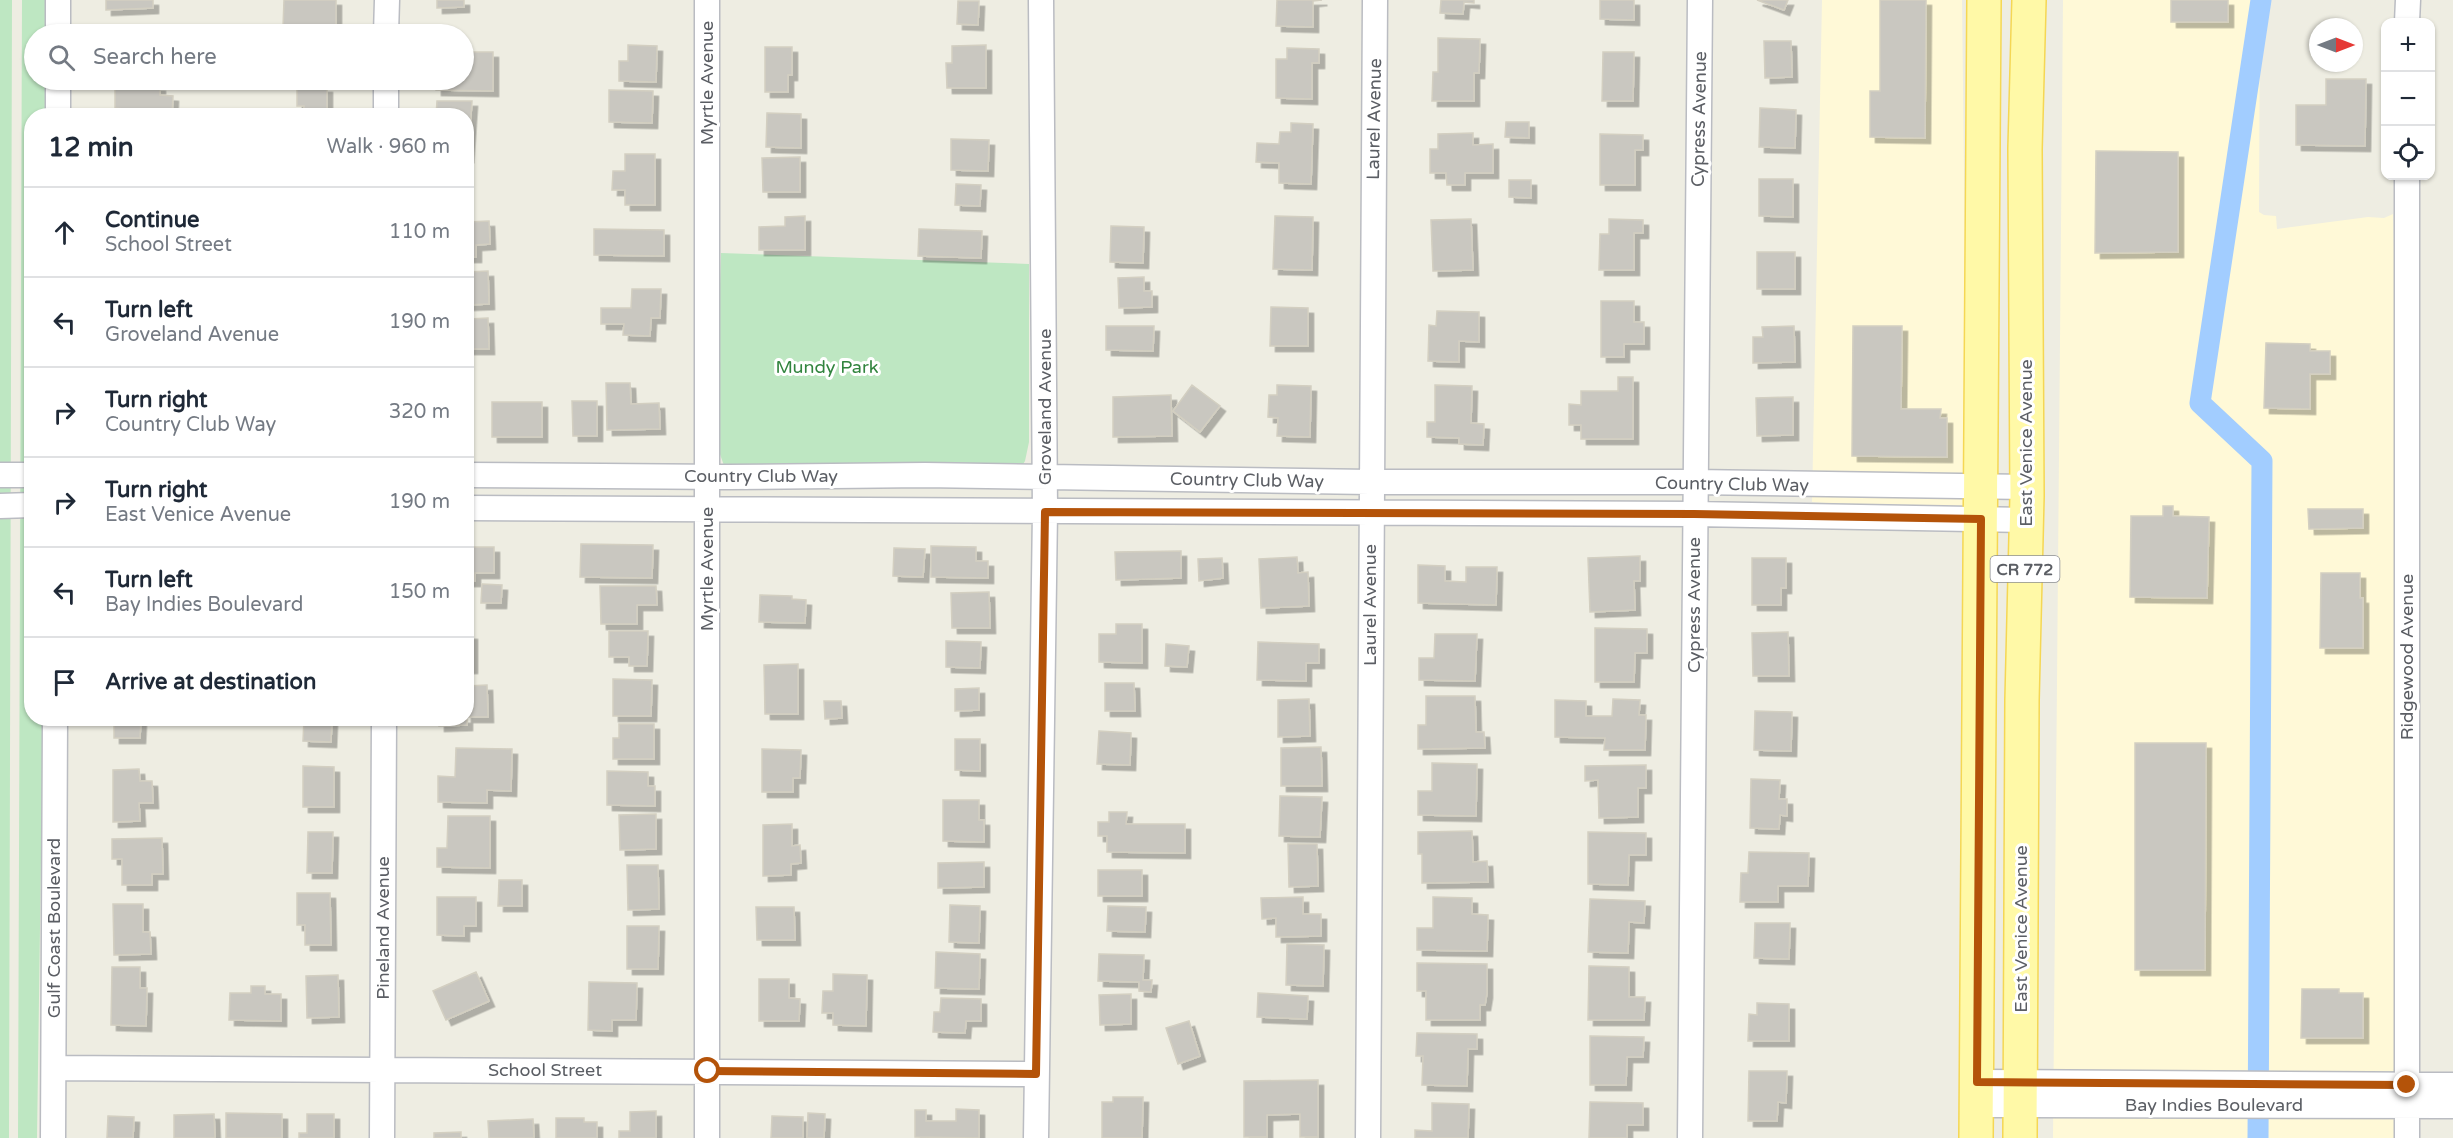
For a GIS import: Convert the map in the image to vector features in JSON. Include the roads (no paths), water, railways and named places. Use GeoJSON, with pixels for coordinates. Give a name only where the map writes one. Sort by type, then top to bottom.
{"type":"FeatureCollection","features":[{"type":"Feature","properties":{"kind":"main road","name":"CR 772"},"geometry":{"type":"LineString","coordinates":[[1976,1138],[1984,0]]}},
{"type":"Feature","properties":{"kind":"main road","name":"East Venice Avenue"},"geometry":{"type":"LineString","coordinates":[[2020,1138],[2022,712],[2026,520],[2025,149],[2029,0]]}},
{"type":"Feature","properties":{"kind":"street"},"geometry":{"type":"LineString","coordinates":[[58,0],[58,24]]}},
{"type":"Feature","properties":{"kind":"street"},"geometry":{"type":"LineString","coordinates":[[387,0],[387,24]]}},
{"type":"Feature","properties":{"kind":"street","name":"Myrtle Avenue"},"geometry":{"type":"LineString","coordinates":[[707,0],[707,1138]]}},
{"type":"Feature","properties":{"kind":"street","name":"Groveland Avenue"},"geometry":{"type":"LineString","coordinates":[[1036,1138],[1045,512],[1041,0]]}},
{"type":"Feature","properties":{"kind":"street","name":"Laurel Avenue"},"geometry":{"type":"LineString","coordinates":[[1368,1138],[1370,482],[1375,0]]}},
{"type":"Feature","properties":{"kind":"street","name":"Cypress Avenue"},"geometry":{"type":"LineString","coordinates":[[1690,1138],[1700,0]]}},
{"type":"Feature","properties":{"kind":"street"},"geometry":{"type":"LineString","coordinates":[[2408,0],[2408,18]]}},
{"type":"Feature","properties":{"kind":"street"},"geometry":{"type":"LineString","coordinates":[[58,90],[58,108]]}},
{"type":"Feature","properties":{"kind":"street"},"geometry":{"type":"LineString","coordinates":[[386,90],[386,108]]}},
{"type":"Feature","properties":{"kind":"street","name":"Ridgewood Avenue"},"geometry":{"type":"LineString","coordinates":[[2407,180],[2407,1138]]}},
{"type":"Feature","properties":{"kind":"street"},"geometry":{"type":"LineString","coordinates":[[0,476],[24,475]]}},
{"type":"Feature","properties":{"kind":"street","name":"Country Club Way"},"geometry":{"type":"LineString","coordinates":[[474,475],[1045,476],[1370,482],[1695,482],[2026,487]]}},
{"type":"Feature","properties":{"kind":"street"},"geometry":{"type":"LineString","coordinates":[[904,475],[904,511]]}},
{"type":"Feature","properties":{"kind":"street"},"geometry":{"type":"LineString","coordinates":[[0,506],[24,505]]}},
{"type":"Feature","properties":{"kind":"street","name":"Country Club Way"},"geometry":{"type":"LineString","coordinates":[[474,508],[1694,514],[2026,520]]}},
{"type":"Feature","properties":{"kind":"street","name":"Gulf Coast Boulevard"},"geometry":{"type":"LineString","coordinates":[[53,1138],[55,726]]}},
{"type":"Feature","properties":{"kind":"street","name":"Pineland Avenue"},"geometry":{"type":"LineString","coordinates":[[382,1138],[384,726]]}},
{"type":"Feature","properties":{"kind":"street","name":"School Street"},"geometry":{"type":"LineString","coordinates":[[54,1068],[1036,1074]]}},
{"type":"Feature","properties":{"kind":"street","name":"Bay Indies Boulevard"},"geometry":{"type":"LineString","coordinates":[[2407,1096],[2453,1085]]}},
{"type":"Feature","properties":{"kind":"street","name":"Bay Indies Boulevard"},"geometry":{"type":"LineString","coordinates":[[1976,1094],[2407,1096],[2453,1106]]}},
{"type":"Feature","properties":{"kind":"waterway"},"geometry":{"type":"LineString","coordinates":[[2258,1138],[2262,461],[2200,403],[2261,0]]}},
{"type":"Feature","properties":{"kind":"park label","name":"Mundy Park"},"geometry":{"type":"Point","coordinates":[827,367]}}]}
